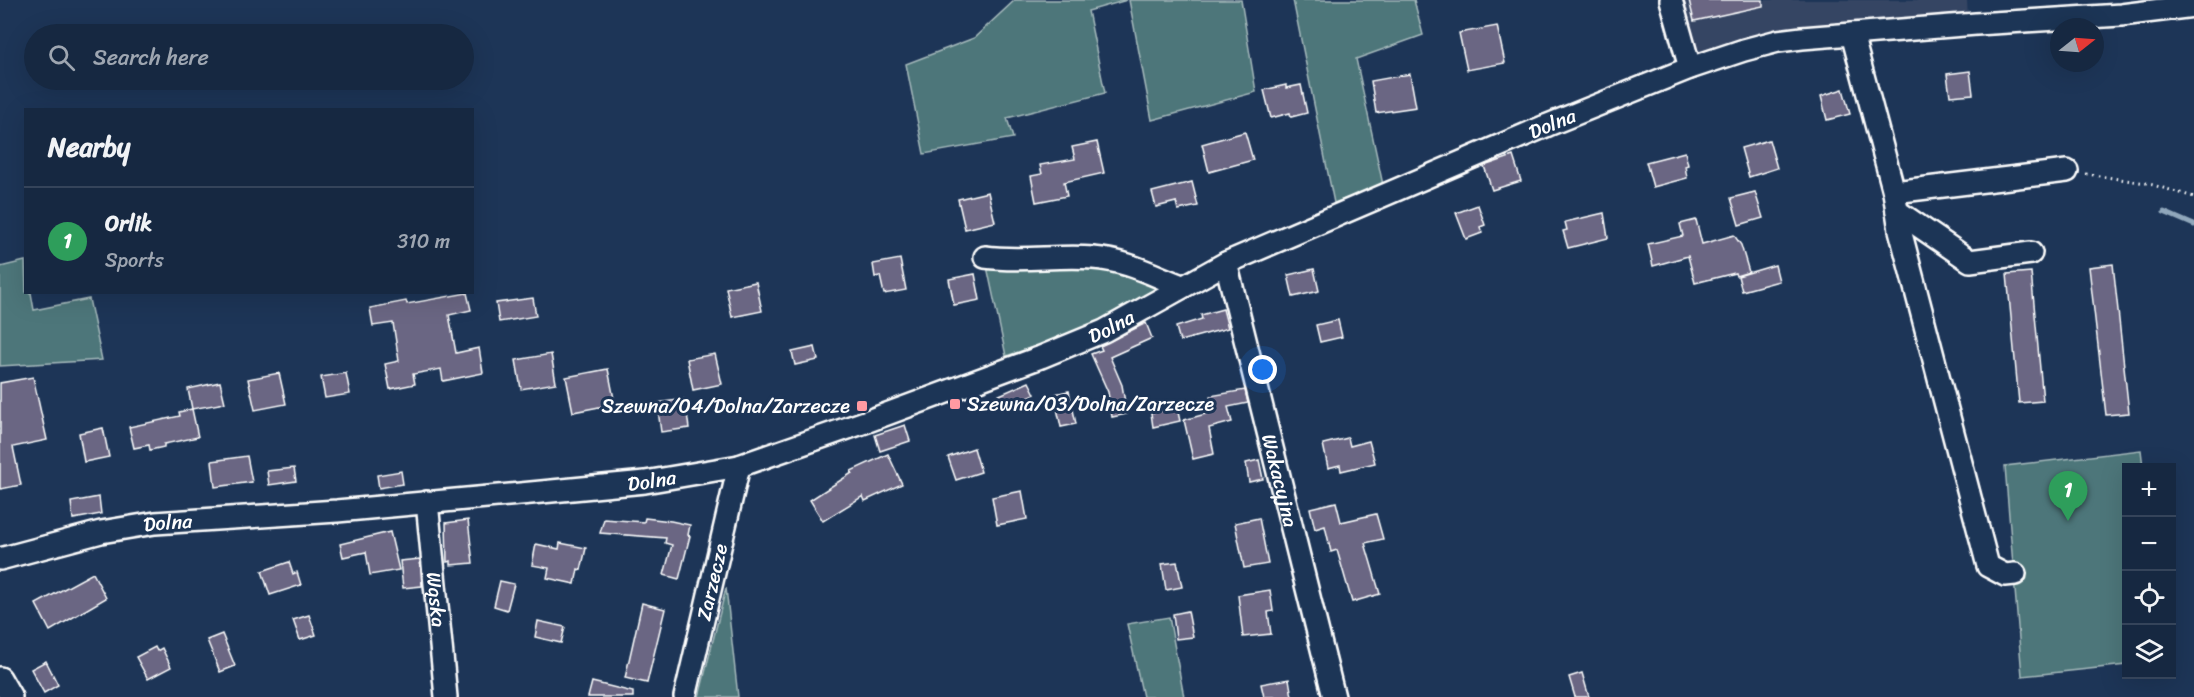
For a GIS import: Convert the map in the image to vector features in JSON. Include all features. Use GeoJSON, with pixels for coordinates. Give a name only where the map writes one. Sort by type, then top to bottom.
{"type":"FeatureCollection","features":[{"type":"Feature","properties":{"kind":"street"},"geometry":{"type":"LineString","coordinates":[[1671,0],[1690,68]]}},
{"type":"Feature","properties":{"kind":"street","name":"Dolna"},"geometry":{"type":"LineString","coordinates":[[0,559],[101,532],[155,523],[337,511],[645,482],[739,466],[795,448],[1104,331],[1226,263],[1444,168],[1690,68],[1744,50],[1778,41],[2121,15],[2194,6]]}},
{"type":"Feature","properties":{"kind":"street"},"geometry":{"type":"LineString","coordinates":[[1852,34],[1896,201],[1900,230],[1988,566],[2005,575],[2015,574]]}},
{"type":"Feature","properties":{"kind":"street"},"geometry":{"type":"LineString","coordinates":[[1896,201],[2067,171]]}},
{"type":"Feature","properties":{"kind":"street"},"geometry":{"type":"LineString","coordinates":[[1896,201],[1970,261],[2031,253]]}},
{"type":"Feature","properties":{"kind":"street"},"geometry":{"type":"LineString","coordinates":[[985,257],[1007,260],[1092,257],[1120,261],[1182,286]]}},
{"type":"Feature","properties":{"kind":"street","name":"Wakacyjna"},"geometry":{"type":"LineString","coordinates":[[1226,263],[1334,697]]}},
{"type":"Feature","properties":{"kind":"street","name":"Zarzecze"},"geometry":{"type":"LineString","coordinates":[[685,697],[739,466]]}},
{"type":"Feature","properties":{"kind":"street","name":"Wąska"},"geometry":{"type":"LineString","coordinates":[[427,502],[446,697]]}},
{"type":"Feature","properties":{"kind":"street"},"geometry":{"type":"LineString","coordinates":[[0,678],[11,697]]}},
{"type":"Feature","properties":{"kind":"path"},"geometry":{"type":"LineString","coordinates":[[2067,171],[2146,183],[2194,196]]}},
{"type":"Feature","properties":{"kind":"shaded area"},"geometry":{"type":"Polygon","coordinates":[[[1680,0],[1967,0],[1968,18],[1694,56],[1680,0]]]}},
{"type":"Feature","properties":{"kind":"green space"},"geometry":{"type":"Polygon","coordinates":[[[1015,0],[1127,0],[1088,11],[1105,93],[1007,118],[1013,138],[924,154],[906,64],[974,38],[1015,0]]]}},
{"type":"Feature","properties":{"kind":"green space"},"geometry":{"type":"Polygon","coordinates":[[[1129,0],[1241,0],[1256,92],[1152,120],[1129,0]]]}},
{"type":"Feature","properties":{"kind":"green space"},"geometry":{"type":"Polygon","coordinates":[[[1293,0],[1414,0],[1423,35],[1356,59],[1383,185],[1334,203],[1293,0]]]}},
{"type":"Feature","properties":{"kind":"green space"},"geometry":{"type":"Polygon","coordinates":[[[985,257],[1037,258],[1171,282],[1084,330],[1006,356],[985,257]]]}},
{"type":"Feature","properties":{"kind":"green space"},"geometry":{"type":"Polygon","coordinates":[[[24,261],[24,294],[31,294],[34,310],[89,299],[102,360],[0,366],[0,267],[24,261]]]}},
{"type":"Feature","properties":{"kind":"green space"},"geometry":{"type":"Polygon","coordinates":[[[2141,450],[2143,463],[2122,463],[2122,665],[2022,676],[2005,466],[2141,450]]]}},
{"type":"Feature","properties":{"kind":"green space"},"geometry":{"type":"Polygon","coordinates":[[[726,588],[738,697],[699,697],[726,588]]]}},
{"type":"Feature","properties":{"kind":"green space"},"geometry":{"type":"Polygon","coordinates":[[[1169,617],[1184,697],[1143,697],[1127,624],[1169,617]]]}},
{"type":"Feature","properties":{"kind":"building"},"geometry":{"type":"Polygon","coordinates":[[[1689,0],[1763,0],[1763,6],[1694,21],[1689,0]]]}},
{"type":"Feature","properties":{"kind":"building"},"geometry":{"type":"Polygon","coordinates":[[[1497,26],[1505,63],[1467,70],[1459,33],[1497,26]]]}},
{"type":"Feature","properties":{"kind":"building"},"geometry":{"type":"Polygon","coordinates":[[[1970,71],[1973,94],[1950,96],[1947,74],[1970,71]]]}},
{"type":"Feature","properties":{"kind":"building"},"geometry":{"type":"Polygon","coordinates":[[[1410,74],[1416,107],[1376,113],[1371,81],[1410,74]]]}},
{"type":"Feature","properties":{"kind":"building"},"geometry":{"type":"Polygon","coordinates":[[[1286,85],[1286,88],[1301,85],[1307,113],[1291,117],[1290,113],[1271,118],[1264,90],[1286,85]]]}},
{"type":"Feature","properties":{"kind":"building"},"geometry":{"type":"Polygon","coordinates":[[[1843,89],[1850,114],[1827,120],[1821,96],[1843,89]]]}},
{"type":"Feature","properties":{"kind":"building"},"geometry":{"type":"Polygon","coordinates":[[[1245,132],[1253,160],[1209,172],[1202,144],[1245,132]]]}},
{"type":"Feature","properties":{"kind":"building"},"geometry":{"type":"Polygon","coordinates":[[[1769,140],[1777,168],[1749,177],[1741,148],[1769,140]]]}},
{"type":"Feature","properties":{"kind":"building"},"geometry":{"type":"Polygon","coordinates":[[[1097,142],[1104,173],[1064,182],[1067,196],[1036,202],[1031,176],[1042,174],[1040,165],[1075,159],[1072,147],[1097,142]]]}},
{"type":"Feature","properties":{"kind":"building"},"geometry":{"type":"Polygon","coordinates":[[[1685,152],[1688,165],[1685,166],[1687,178],[1653,187],[1646,162],[1685,152]]]}},
{"type":"Feature","properties":{"kind":"building"},"geometry":{"type":"Polygon","coordinates":[[[1513,156],[1521,181],[1492,190],[1484,166],[1513,156]]]}},
{"type":"Feature","properties":{"kind":"building"},"geometry":{"type":"Polygon","coordinates":[[[1192,182],[1198,206],[1178,210],[1176,202],[1156,207],[1152,192],[1192,182]]]}},
{"type":"Feature","properties":{"kind":"building"},"geometry":{"type":"Polygon","coordinates":[[[988,192],[995,222],[965,229],[958,199],[988,192]]]}},
{"type":"Feature","properties":{"kind":"building"},"geometry":{"type":"Polygon","coordinates":[[[1755,192],[1763,218],[1739,225],[1731,198],[1755,192]]]}},
{"type":"Feature","properties":{"kind":"building"},"geometry":{"type":"Polygon","coordinates":[[[1478,205],[1485,225],[1480,227],[1482,233],[1466,239],[1456,213],[1478,205]]]}},
{"type":"Feature","properties":{"kind":"building"},"geometry":{"type":"Polygon","coordinates":[[[1604,213],[1608,238],[1568,248],[1563,231],[1567,230],[1565,222],[1604,213]]]}},
{"type":"Feature","properties":{"kind":"building"},"geometry":{"type":"Polygon","coordinates":[[[1696,220],[1702,244],[1734,235],[1741,245],[1749,272],[1736,276],[1735,273],[1695,283],[1688,256],[1653,266],[1648,244],[1683,236],[1680,224],[1696,220]]]}},
{"type":"Feature","properties":{"kind":"building"},"geometry":{"type":"Polygon","coordinates":[[[900,259],[906,290],[884,294],[880,276],[875,277],[873,264],[900,259]]]}},
{"type":"Feature","properties":{"kind":"building"},"geometry":{"type":"Polygon","coordinates":[[[2113,264],[2129,413],[2106,415],[2089,267],[2113,264]]]}},
{"type":"Feature","properties":{"kind":"building"},"geometry":{"type":"Polygon","coordinates":[[[1775,265],[1779,281],[1742,291],[1738,276],[1775,265]]]}},
{"type":"Feature","properties":{"kind":"building"},"geometry":{"type":"Polygon","coordinates":[[[1314,269],[1319,291],[1293,297],[1288,275],[1314,269]]]}},
{"type":"Feature","properties":{"kind":"building"},"geometry":{"type":"Polygon","coordinates":[[[2031,272],[2043,401],[2019,403],[2007,274],[2031,272]]]}},
{"type":"Feature","properties":{"kind":"building"},"geometry":{"type":"Polygon","coordinates":[[[975,274],[980,300],[954,305],[949,279],[975,274]]]}},
{"type":"Feature","properties":{"kind":"building"},"geometry":{"type":"Polygon","coordinates":[[[756,282],[762,311],[732,317],[726,288],[756,282]]]}},
{"type":"Feature","properties":{"kind":"building"},"geometry":{"type":"Polygon","coordinates":[[[467,294],[471,310],[449,315],[456,353],[479,348],[483,373],[443,381],[441,369],[413,374],[415,384],[390,389],[385,364],[399,361],[393,323],[373,326],[370,308],[406,301],[407,304],[467,294]]]}},
{"type":"Feature","properties":{"kind":"building"},"geometry":{"type":"Polygon","coordinates":[[[533,298],[536,316],[499,322],[496,303],[533,298]]]}},
{"type":"Feature","properties":{"kind":"building"},"geometry":{"type":"Polygon","coordinates":[[[1223,309],[1228,328],[1180,341],[1176,327],[1202,319],[1201,315],[1223,309]]]}},
{"type":"Feature","properties":{"kind":"building"},"geometry":{"type":"Polygon","coordinates":[[[1338,320],[1342,337],[1320,342],[1316,325],[1338,320]]]}},
{"type":"Feature","properties":{"kind":"building"},"geometry":{"type":"Polygon","coordinates":[[[1146,323],[1152,338],[1110,357],[1122,385],[1127,414],[1112,417],[1108,392],[1091,354],[1102,350],[1100,346],[1146,323]]]}},
{"type":"Feature","properties":{"kind":"building"},"geometry":{"type":"Polygon","coordinates":[[[815,347],[818,360],[795,365],[792,352],[815,347]]]}},
{"type":"Feature","properties":{"kind":"building"},"geometry":{"type":"Polygon","coordinates":[[[551,354],[556,383],[521,389],[516,360],[551,354]]]}},
{"type":"Feature","properties":{"kind":"building"},"geometry":{"type":"Polygon","coordinates":[[[715,354],[722,384],[693,390],[687,359],[715,354]]]}},
{"type":"Feature","properties":{"kind":"building"},"geometry":{"type":"Polygon","coordinates":[[[608,369],[615,404],[573,412],[566,377],[608,369]]]}},
{"type":"Feature","properties":{"kind":"building"},"geometry":{"type":"Polygon","coordinates":[[[279,373],[286,404],[255,410],[248,379],[279,373]]]}},
{"type":"Feature","properties":{"kind":"building"},"geometry":{"type":"Polygon","coordinates":[[[346,373],[350,394],[325,398],[321,377],[346,373]]]}},
{"type":"Feature","properties":{"kind":"building"},"geometry":{"type":"Polygon","coordinates":[[[33,377],[47,440],[13,447],[21,485],[0,489],[0,383],[33,377]]]}},
{"type":"Feature","properties":{"kind":"building"},"geometry":{"type":"Polygon","coordinates":[[[220,382],[225,403],[192,409],[188,389],[220,382]]]}},
{"type":"Feature","properties":{"kind":"building"},"geometry":{"type":"Polygon","coordinates":[[[1029,382],[1035,394],[1000,409],[995,397],[1029,382]]]}},
{"type":"Feature","properties":{"kind":"building"},"geometry":{"type":"Polygon","coordinates":[[[1245,390],[1248,403],[1228,407],[1232,422],[1209,428],[1214,454],[1193,459],[1184,420],[1213,412],[1210,396],[1245,390]]]}},
{"type":"Feature","properties":{"kind":"building"},"geometry":{"type":"Polygon","coordinates":[[[1069,391],[1076,424],[1061,427],[1054,394],[1069,391]]]}},
{"type":"Feature","properties":{"kind":"building"},"geometry":{"type":"Polygon","coordinates":[[[685,399],[689,428],[661,432],[657,403],[685,399]]]}},
{"type":"Feature","properties":{"kind":"building"},"geometry":{"type":"Polygon","coordinates":[[[1177,408],[1180,421],[1153,427],[1151,413],[1177,408]]]}},
{"type":"Feature","properties":{"kind":"building"},"geometry":{"type":"Polygon","coordinates":[[[192,409],[198,437],[164,444],[164,447],[150,450],[149,445],[134,448],[129,427],[180,416],[179,412],[192,409]]]}},
{"type":"Feature","properties":{"kind":"building"},"geometry":{"type":"Polygon","coordinates":[[[905,425],[910,441],[880,451],[875,435],[905,425]]]}},
{"type":"Feature","properties":{"kind":"building"},"geometry":{"type":"Polygon","coordinates":[[[103,428],[109,457],[84,462],[79,433],[103,428]]]}},
{"type":"Feature","properties":{"kind":"building"},"geometry":{"type":"Polygon","coordinates":[[[1348,438],[1350,446],[1369,441],[1375,463],[1341,471],[1340,465],[1328,468],[1323,444],[1348,438]]]}},
{"type":"Feature","properties":{"kind":"building"},"geometry":{"type":"Polygon","coordinates":[[[974,448],[981,472],[956,480],[948,457],[974,448]]]}},
{"type":"Feature","properties":{"kind":"building"},"geometry":{"type":"Polygon","coordinates":[[[888,454],[902,484],[865,501],[863,496],[823,521],[810,500],[852,473],[851,471],[888,454]]]}},
{"type":"Feature","properties":{"kind":"building"},"geometry":{"type":"Polygon","coordinates":[[[247,456],[252,482],[215,487],[212,461],[247,456]]]}},
{"type":"Feature","properties":{"kind":"building"},"geometry":{"type":"Polygon","coordinates":[[[1259,460],[1263,479],[1249,482],[1246,463],[1259,460]]]}},
{"type":"Feature","properties":{"kind":"building"},"geometry":{"type":"Polygon","coordinates":[[[294,468],[296,481],[269,485],[267,471],[294,468]]]}},
{"type":"Feature","properties":{"kind":"building"},"geometry":{"type":"Polygon","coordinates":[[[401,471],[403,484],[379,488],[377,475],[401,471]]]}},
{"type":"Feature","properties":{"kind":"building"},"geometry":{"type":"Polygon","coordinates":[[[1022,491],[1027,519],[997,525],[992,497],[1022,491]]]}},
{"type":"Feature","properties":{"kind":"building"},"geometry":{"type":"Polygon","coordinates":[[[99,497],[101,514],[73,519],[71,502],[99,497]]]}},
{"type":"Feature","properties":{"kind":"building"},"geometry":{"type":"Polygon","coordinates":[[[1336,502],[1341,522],[1376,514],[1383,539],[1365,543],[1380,594],[1352,602],[1337,550],[1331,552],[1325,526],[1315,529],[1310,508],[1336,502]]]}},
{"type":"Feature","properties":{"kind":"building"},"geometry":{"type":"Polygon","coordinates":[[[645,518],[690,525],[688,535],[690,536],[679,579],[664,575],[672,545],[665,543],[666,538],[600,533],[604,519],[644,522],[645,518]]]}},
{"type":"Feature","properties":{"kind":"building"},"geometry":{"type":"Polygon","coordinates":[[[1259,518],[1268,564],[1244,568],[1235,523],[1259,518]]]}},
{"type":"Feature","properties":{"kind":"building"},"geometry":{"type":"Polygon","coordinates":[[[468,520],[473,563],[451,565],[451,561],[447,562],[446,523],[468,520]]]}},
{"type":"Feature","properties":{"kind":"building"},"geometry":{"type":"Polygon","coordinates":[[[390,532],[399,570],[370,575],[366,552],[343,557],[340,544],[390,532]]]}},
{"type":"Feature","properties":{"kind":"building"},"geometry":{"type":"Polygon","coordinates":[[[560,543],[586,548],[575,584],[547,578],[549,568],[532,565],[536,544],[559,549],[560,543]]]}},
{"type":"Feature","properties":{"kind":"building"},"geometry":{"type":"Polygon","coordinates":[[[420,559],[422,586],[403,588],[400,561],[420,559]]]}},
{"type":"Feature","properties":{"kind":"building"},"geometry":{"type":"Polygon","coordinates":[[[289,562],[293,574],[297,572],[301,585],[270,595],[262,571],[289,562]]]}},
{"type":"Feature","properties":{"kind":"building"},"geometry":{"type":"Polygon","coordinates":[[[1177,562],[1182,587],[1166,590],[1162,564],[1177,562]]]}},
{"type":"Feature","properties":{"kind":"building"},"geometry":{"type":"Polygon","coordinates":[[[93,573],[106,598],[50,631],[36,604],[93,573]]]}},
{"type":"Feature","properties":{"kind":"building"},"geometry":{"type":"Polygon","coordinates":[[[500,581],[514,584],[507,610],[494,606],[500,581]]]}},
{"type":"Feature","properties":{"kind":"building"},"geometry":{"type":"Polygon","coordinates":[[[1270,590],[1273,611],[1268,612],[1271,634],[1243,637],[1238,595],[1270,590]]]}},
{"type":"Feature","properties":{"kind":"building"},"geometry":{"type":"Polygon","coordinates":[[[642,603],[665,609],[647,683],[625,678],[642,603]]]}},
{"type":"Feature","properties":{"kind":"building"},"geometry":{"type":"Polygon","coordinates":[[[1188,611],[1193,637],[1176,639],[1173,614],[1188,611]]]}},
{"type":"Feature","properties":{"kind":"building"},"geometry":{"type":"Polygon","coordinates":[[[309,615],[316,635],[300,640],[293,620],[309,615]]]}},
{"type":"Feature","properties":{"kind":"building"},"geometry":{"type":"Polygon","coordinates":[[[538,621],[565,627],[561,643],[535,637],[538,621]]]}},
{"type":"Feature","properties":{"kind":"building"},"geometry":{"type":"Polygon","coordinates":[[[222,634],[235,666],[220,672],[207,640],[222,634]]]}},
{"type":"Feature","properties":{"kind":"building"},"geometry":{"type":"Polygon","coordinates":[[[155,647],[157,651],[162,648],[171,667],[148,679],[136,657],[155,647]]]}},
{"type":"Feature","properties":{"kind":"building"},"geometry":{"type":"Polygon","coordinates":[[[46,661],[58,685],[44,693],[31,669],[46,661]]]}},
{"type":"Feature","properties":{"kind":"building"},"geometry":{"type":"Polygon","coordinates":[[[1582,673],[1589,697],[1575,697],[1569,677],[1582,673]]]}},
{"type":"Feature","properties":{"kind":"building"},"geometry":{"type":"Polygon","coordinates":[[[1289,679],[1292,697],[1264,697],[1261,684],[1289,679]]]}},
{"type":"Feature","properties":{"kind":"building"},"geometry":{"type":"Polygon","coordinates":[[[592,682],[633,692],[633,697],[588,697],[592,682]]]}},
{"type":"Feature","properties":{"kind":"waterway"},"geometry":{"type":"LineString","coordinates":[[2164,212],[2194,225]]}},
{"type":"Feature","properties":{"kind":"place","name":"Szewna/03/Dolna/Zarzecze"},"geometry":{"type":"Point","coordinates":[955,404]}},
{"type":"Feature","properties":{"kind":"place","name":"Szewna/04/Dolna/Zarzecze"},"geometry":{"type":"Point","coordinates":[862,406]}},
{"type":"Feature","properties":{"kind":"place","name":"Orlik"},"geometry":{"type":"Point","coordinates":[2068,521]}}]}
